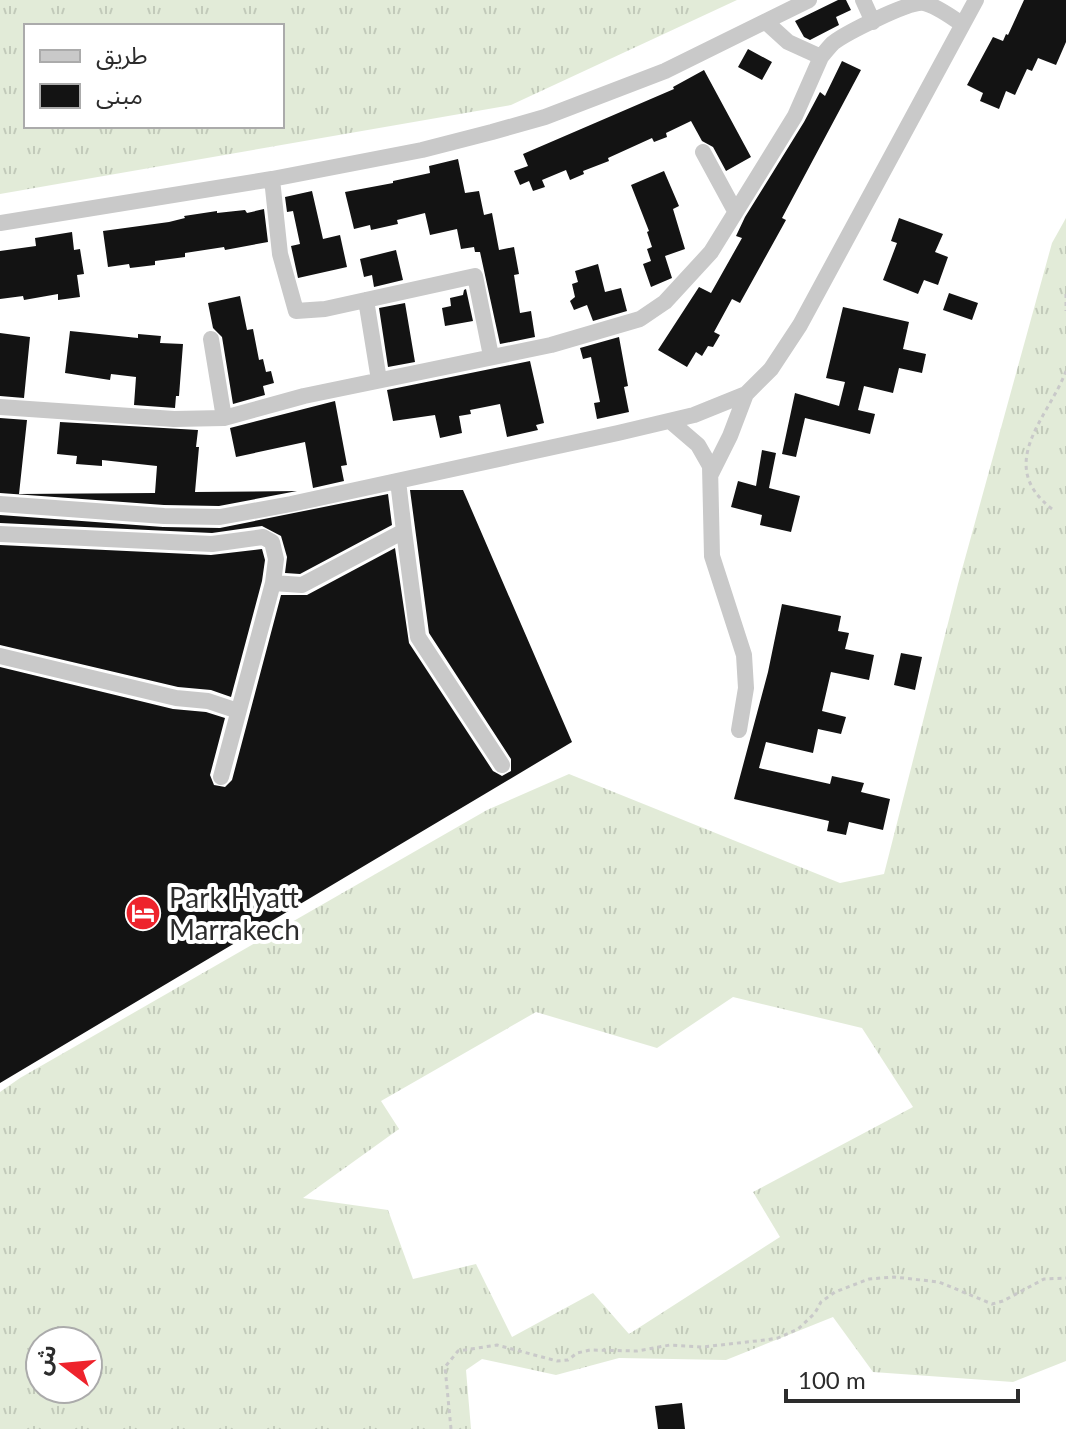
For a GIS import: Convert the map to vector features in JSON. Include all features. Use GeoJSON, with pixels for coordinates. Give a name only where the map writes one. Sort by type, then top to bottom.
{"type":"FeatureCollection","features":[{"type":"Feature","properties":{"kind":"street"},"geometry":{"type":"LineString","coordinates":[[0,223],[272,179],[422,150],[545,117],[665,71],[809,0]]}},
{"type":"Feature","properties":{"kind":"street"},"geometry":{"type":"LineString","coordinates":[[863,0],[873,22]]}},
{"type":"Feature","properties":{"kind":"street"},"geometry":{"type":"LineString","coordinates":[[0,504],[220,517],[670,421],[718,407],[746,394],[771,369],[800,325],[976,0]]}},
{"type":"Feature","properties":{"kind":"street"},"geometry":{"type":"LineString","coordinates":[[0,407],[174,419],[224,418],[304,396],[551,345],[640,319],[665,302],[705,258],[795,116],[821,57],[831,44],[910,5],[922,3],[962,24]]}},
{"type":"Feature","properties":{"kind":"street"},"geometry":{"type":"LineString","coordinates":[[766,22],[788,42],[821,57]]}},
{"type":"Feature","properties":{"kind":"street"},"geometry":{"type":"LineString","coordinates":[[703,152],[735,211]]}},
{"type":"Feature","properties":{"kind":"street"},"geometry":{"type":"LineString","coordinates":[[272,179],[280,254],[296,311],[325,309],[475,276],[491,356]]}},
{"type":"Feature","properties":{"kind":"street"},"geometry":{"type":"LineString","coordinates":[[366,300],[379,380]]}},
{"type":"Feature","properties":{"kind":"street"},"geometry":{"type":"LineString","coordinates":[[211,339],[224,418]]}},
{"type":"Feature","properties":{"kind":"street"},"geometry":{"type":"LineString","coordinates":[[711,474],[746,394]]}},
{"type":"Feature","properties":{"kind":"street"},"geometry":{"type":"LineString","coordinates":[[670,421],[702,451],[711,474],[712,556],[744,655],[746,688],[739,730]]}},
{"type":"Feature","properties":{"kind":"street"},"geometry":{"type":"LineString","coordinates":[[702,451],[727,442]]}},
{"type":"Feature","properties":{"kind":"street"},"geometry":{"type":"LineString","coordinates":[[398,481],[418,637],[502,765]]}},
{"type":"Feature","properties":{"kind":"street"},"geometry":{"type":"LineString","coordinates":[[273,583],[302,585],[404,531]]}},
{"type":"Feature","properties":{"kind":"street"},"geometry":{"type":"LineString","coordinates":[[0,534],[212,544],[263,537],[272,542],[276,559],[273,583],[221,777]]}},
{"type":"Feature","properties":{"kind":"street"},"geometry":{"type":"LineString","coordinates":[[0,656],[176,698],[208,701],[238,711]]}},
{"type":"Feature","properties":{"kind":"path"},"geometry":{"type":"LineString","coordinates":[[1066,294],[1066,311]]}},
{"type":"Feature","properties":{"kind":"path"},"geometry":{"type":"LineString","coordinates":[[1052,509],[1040,500],[1029,481],[1029,453],[1034,428],[1066,371]]}},
{"type":"Feature","properties":{"kind":"path"},"geometry":{"type":"LineString","coordinates":[[451,1429],[445,1367],[458,1351],[497,1345],[557,1361],[568,1360],[577,1353],[590,1350],[637,1351],[670,1345],[702,1347],[765,1340],[798,1329],[815,1313],[821,1302],[835,1292],[869,1279],[894,1277],[939,1282],[992,1304],[1044,1279],[1066,1278]]}},
{"type":"Feature","properties":{"kind":"green space"},"geometry":{"type":"Polygon","coordinates":[[[0,0],[737,0],[511,105],[0,194],[0,0]]]}},
{"type":"Feature","properties":{"kind":"green space"},"geometry":{"type":"Polygon","coordinates":[[[1066,218],[1066,1361],[1013,1382],[873,1372],[833,1317],[726,1360],[619,1358],[556,1375],[482,1359],[466,1370],[471,1429],[0,1429],[0,1092],[487,810],[569,774],[840,883],[884,874],[958,584],[1052,243],[1066,218]],[[733,997],[657,1048],[536,1012],[381,1101],[399,1129],[303,1198],[388,1210],[413,1279],[476,1264],[512,1337],[593,1293],[629,1334],[780,1237],[753,1192],[913,1107],[862,1028],[733,997]]]}},
{"type":"Feature","properties":{"kind":"building"},"geometry":{"type":"Polygon","coordinates":[[[838,0],[846,0],[851,10],[836,17],[839,25],[810,40],[804,37],[795,21],[838,0]]]}},
{"type":"Feature","properties":{"kind":"building"},"geometry":{"type":"Polygon","coordinates":[[[1024,0],[1066,0],[1066,42],[1056,65],[1038,58],[1032,71],[1027,69],[1015,95],[1006,91],[999,109],[980,101],[983,93],[967,85],[993,37],[1003,41],[1008,35],[1024,0]]]}},
{"type":"Feature","properties":{"kind":"building"},"geometry":{"type":"Polygon","coordinates":[[[748,49],[772,62],[762,80],[738,67],[748,49]]]}},
{"type":"Feature","properties":{"kind":"building"},"geometry":{"type":"Polygon","coordinates":[[[842,61],[861,70],[782,218],[786,220],[740,303],[732,299],[714,332],[720,335],[713,347],[708,346],[702,356],[696,352],[687,367],[658,350],[699,287],[711,293],[742,238],[736,236],[745,217],[820,92],[825,96],[842,61]]]}},
{"type":"Feature","properties":{"kind":"building"},"geometry":{"type":"Polygon","coordinates":[[[704,70],[751,157],[726,171],[713,147],[702,141],[691,121],[666,133],[667,137],[654,142],[652,138],[570,180],[566,170],[542,180],[545,187],[533,191],[529,181],[520,185],[514,171],[528,166],[523,154],[674,89],[704,70]]]}},
{"type":"Feature","properties":{"kind":"building"},"geometry":{"type":"Polygon","coordinates":[[[458,159],[465,193],[479,191],[484,215],[492,213],[499,250],[514,247],[519,274],[514,275],[520,313],[531,311],[535,337],[500,344],[480,252],[475,252],[474,247],[461,249],[457,229],[430,235],[425,213],[397,220],[398,224],[371,230],[370,225],[354,229],[345,192],[430,173],[429,166],[458,159]]]}},
{"type":"Feature","properties":{"kind":"building"},"geometry":{"type":"Polygon","coordinates":[[[664,171],[679,206],[673,209],[685,249],[665,256],[672,278],[651,287],[643,264],[651,261],[647,249],[652,247],[649,231],[631,185],[664,171]]]}},
{"type":"Feature","properties":{"kind":"building"},"geometry":{"type":"Polygon","coordinates":[[[312,191],[323,239],[340,235],[347,267],[298,278],[291,246],[300,244],[293,211],[287,212],[285,197],[312,191]]]}},
{"type":"Feature","properties":{"kind":"building"},"geometry":{"type":"Polygon","coordinates":[[[264,209],[268,242],[185,253],[185,257],[155,261],[155,265],[108,267],[103,231],[169,222],[184,216],[217,211],[245,210],[247,213],[264,209]]]}},
{"type":"Feature","properties":{"kind":"building"},"geometry":{"type":"Polygon","coordinates":[[[899,218],[943,234],[935,252],[948,257],[938,285],[924,280],[918,294],[883,280],[897,243],[891,241],[899,218]]]}},
{"type":"Feature","properties":{"kind":"building"},"geometry":{"type":"Polygon","coordinates":[[[72,232],[74,250],[80,249],[84,274],[77,275],[80,297],[58,300],[58,294],[24,300],[23,296],[0,299],[0,251],[36,246],[35,238],[72,232]]]}},
{"type":"Feature","properties":{"kind":"building"},"geometry":{"type":"Polygon","coordinates":[[[396,250],[403,280],[374,287],[372,275],[364,277],[360,259],[396,250]]]}},
{"type":"Feature","properties":{"kind":"building"},"geometry":{"type":"Polygon","coordinates":[[[598,264],[605,292],[621,288],[627,311],[593,321],[587,305],[574,310],[570,301],[575,297],[572,284],[578,282],[575,271],[598,264]]]}},
{"type":"Feature","properties":{"kind":"building"},"geometry":{"type":"Polygon","coordinates":[[[466,289],[473,321],[445,326],[442,308],[451,306],[450,298],[463,295],[466,289]]]}},
{"type":"Feature","properties":{"kind":"building"},"geometry":{"type":"Polygon","coordinates":[[[949,293],[978,303],[972,320],[943,310],[949,293]]]}},
{"type":"Feature","properties":{"kind":"building"},"geometry":{"type":"Polygon","coordinates":[[[240,296],[247,330],[253,329],[259,360],[263,359],[266,372],[271,371],[274,383],[263,386],[265,395],[233,404],[222,337],[213,328],[208,303],[240,296]]]}},
{"type":"Feature","properties":{"kind":"building"},"geometry":{"type":"Polygon","coordinates":[[[405,303],[415,362],[388,367],[379,308],[405,303]]]}},
{"type":"Feature","properties":{"kind":"building"},"geometry":{"type":"Polygon","coordinates":[[[843,307],[909,322],[903,349],[926,354],[922,373],[899,368],[893,393],[864,386],[858,410],[875,414],[870,434],[805,418],[796,457],[782,454],[795,393],[839,406],[845,382],[826,378],[843,307]]]}},
{"type":"Feature","properties":{"kind":"building"},"geometry":{"type":"Polygon","coordinates":[[[70,331],[138,338],[138,334],[161,336],[160,343],[183,344],[179,396],[176,396],[175,408],[134,405],[136,377],[111,374],[110,380],[65,373],[70,331]]]}},
{"type":"Feature","properties":{"kind":"building"},"geometry":{"type":"Polygon","coordinates":[[[0,333],[30,337],[24,398],[0,396],[0,333]]]}},
{"type":"Feature","properties":{"kind":"building"},"geometry":{"type":"Polygon","coordinates":[[[619,337],[628,386],[624,387],[629,412],[597,419],[594,403],[600,402],[591,357],[583,359],[580,348],[619,337]]]}},
{"type":"Feature","properties":{"kind":"building"},"geometry":{"type":"Polygon","coordinates":[[[530,361],[544,423],[536,425],[538,430],[507,437],[500,404],[470,410],[471,414],[459,416],[462,433],[440,438],[435,415],[393,421],[387,390],[530,361]]]}},
{"type":"Feature","properties":{"kind":"building"},"geometry":{"type":"Polygon","coordinates":[[[335,401],[347,465],[341,466],[344,481],[313,488],[305,442],[236,457],[230,428],[335,401]]]}},
{"type":"Feature","properties":{"kind":"building"},"geometry":{"type":"Polygon","coordinates":[[[0,418],[27,420],[19,494],[155,493],[157,466],[102,460],[102,466],[76,464],[77,456],[57,454],[60,422],[198,430],[195,492],[297,491],[219,506],[0,493],[0,418]]]}},
{"type":"Feature","properties":{"kind":"building"},"geometry":{"type":"Polygon","coordinates":[[[762,450],[776,453],[769,488],[800,496],[791,532],[760,525],[762,515],[731,507],[738,481],[756,486],[762,450]]]}},
{"type":"Feature","properties":{"kind":"building","name":"Park Hyatt Marrakech"},"geometry":{"type":"Polygon","coordinates":[[[410,490],[463,490],[572,742],[0,1083],[0,667],[173,709],[206,712],[225,718],[210,775],[214,785],[225,787],[232,780],[281,595],[307,595],[395,548],[409,643],[493,771],[502,776],[511,771],[511,759],[429,633],[410,490]]]}},
{"type":"Feature","properties":{"kind":"building"},"geometry":{"type":"Polygon","coordinates":[[[388,494],[392,525],[300,574],[285,573],[287,557],[281,536],[262,526],[212,533],[0,523],[0,515],[220,528],[388,494]]]}},
{"type":"Feature","properties":{"kind":"building"},"geometry":{"type":"Polygon","coordinates":[[[0,545],[211,555],[262,549],[265,560],[262,581],[231,697],[211,690],[178,687],[0,645],[0,545]]]}},
{"type":"Feature","properties":{"kind":"building"},"geometry":{"type":"Polygon","coordinates":[[[782,604],[841,616],[838,631],[849,633],[845,649],[874,655],[869,680],[831,672],[822,711],[846,717],[841,734],[818,729],[813,753],[766,742],[759,768],[830,784],[832,776],[864,783],[861,792],[890,799],[883,830],[849,822],[846,835],[827,831],[829,821],[734,799],[768,672],[782,604]]]}},
{"type":"Feature","properties":{"kind":"building"},"geometry":{"type":"Polygon","coordinates":[[[901,653],[922,657],[915,690],[894,685],[901,653]]]}},
{"type":"Feature","properties":{"kind":"building"},"geometry":{"type":"Polygon","coordinates":[[[682,1403],[685,1429],[658,1429],[655,1406],[682,1403]]]}},
{"type":"Feature","properties":{"kind":"place","name":"Park Hyatt Marrakech"},"geometry":{"type":"Point","coordinates":[143,913]}}]}
